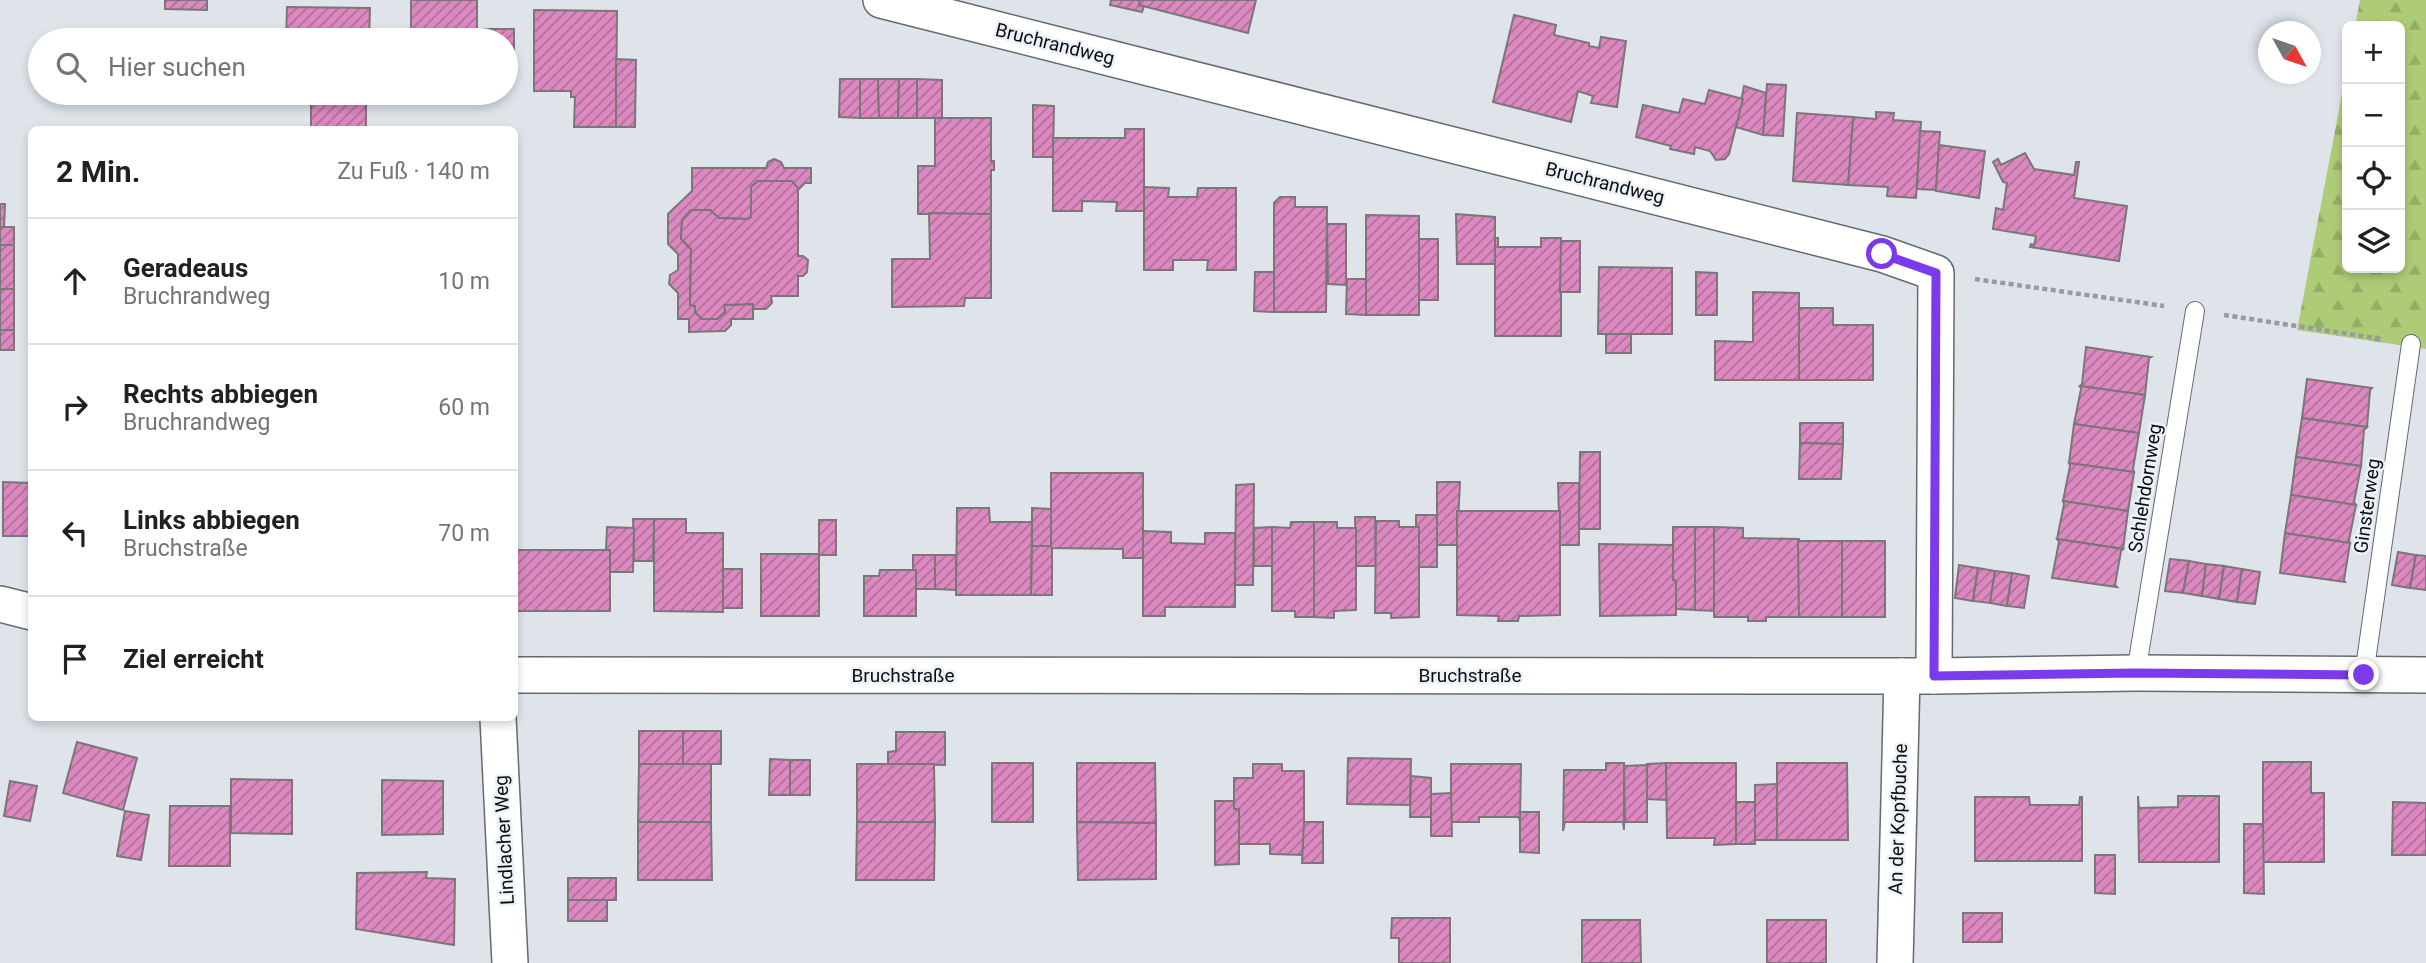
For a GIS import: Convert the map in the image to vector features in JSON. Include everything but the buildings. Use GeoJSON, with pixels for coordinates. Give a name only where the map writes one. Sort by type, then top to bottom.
{"type":"FeatureCollection","features":[{"type":"Feature","properties":{"kind":"street","name":"Bruchrandweg"},"geometry":{"type":"LineString","coordinates":[[881,0],[1882,254],[1936,273],[1918,676]]}},
{"type":"Feature","properties":{"kind":"street"},"geometry":{"type":"LineString","coordinates":[[0,604],[28,611]]}},
{"type":"Feature","properties":{"kind":"street","name":"Bruchstraße"},"geometry":{"type":"LineString","coordinates":[[518,675],[2426,675]]}},
{"type":"Feature","properties":{"kind":"street","name":"An der Kopfbuche"},"geometry":{"type":"LineString","coordinates":[[1895,963],[1918,676]]}},
{"type":"Feature","properties":{"kind":"street","name":"Lindlacher Weg"},"geometry":{"type":"LineString","coordinates":[[498,721],[510,963]]}},
{"type":"Feature","properties":{"kind":"lane","name":"Schlehdornweg"},"geometry":{"type":"LineString","coordinates":[[2136,673],[2195,311]]}},
{"type":"Feature","properties":{"kind":"lane","name":"Ginsterweg"},"geometry":{"type":"LineString","coordinates":[[2364,675],[2411,344]]}},
{"type":"Feature","properties":{"kind":"green space"},"geometry":{"type":"Polygon","coordinates":[[[2360,0],[2426,0],[2426,349],[2297,330],[2342,94],[2342,273],[2405,273],[2405,21],[2356,21],[2360,0]]]}},
{"type":"Feature","properties":{"kind":"route"},"geometry":{"type":"LineString","coordinates":[[1882,254],[1936,273],[1934,676],[2136,673],[2364,675]]}}]}
